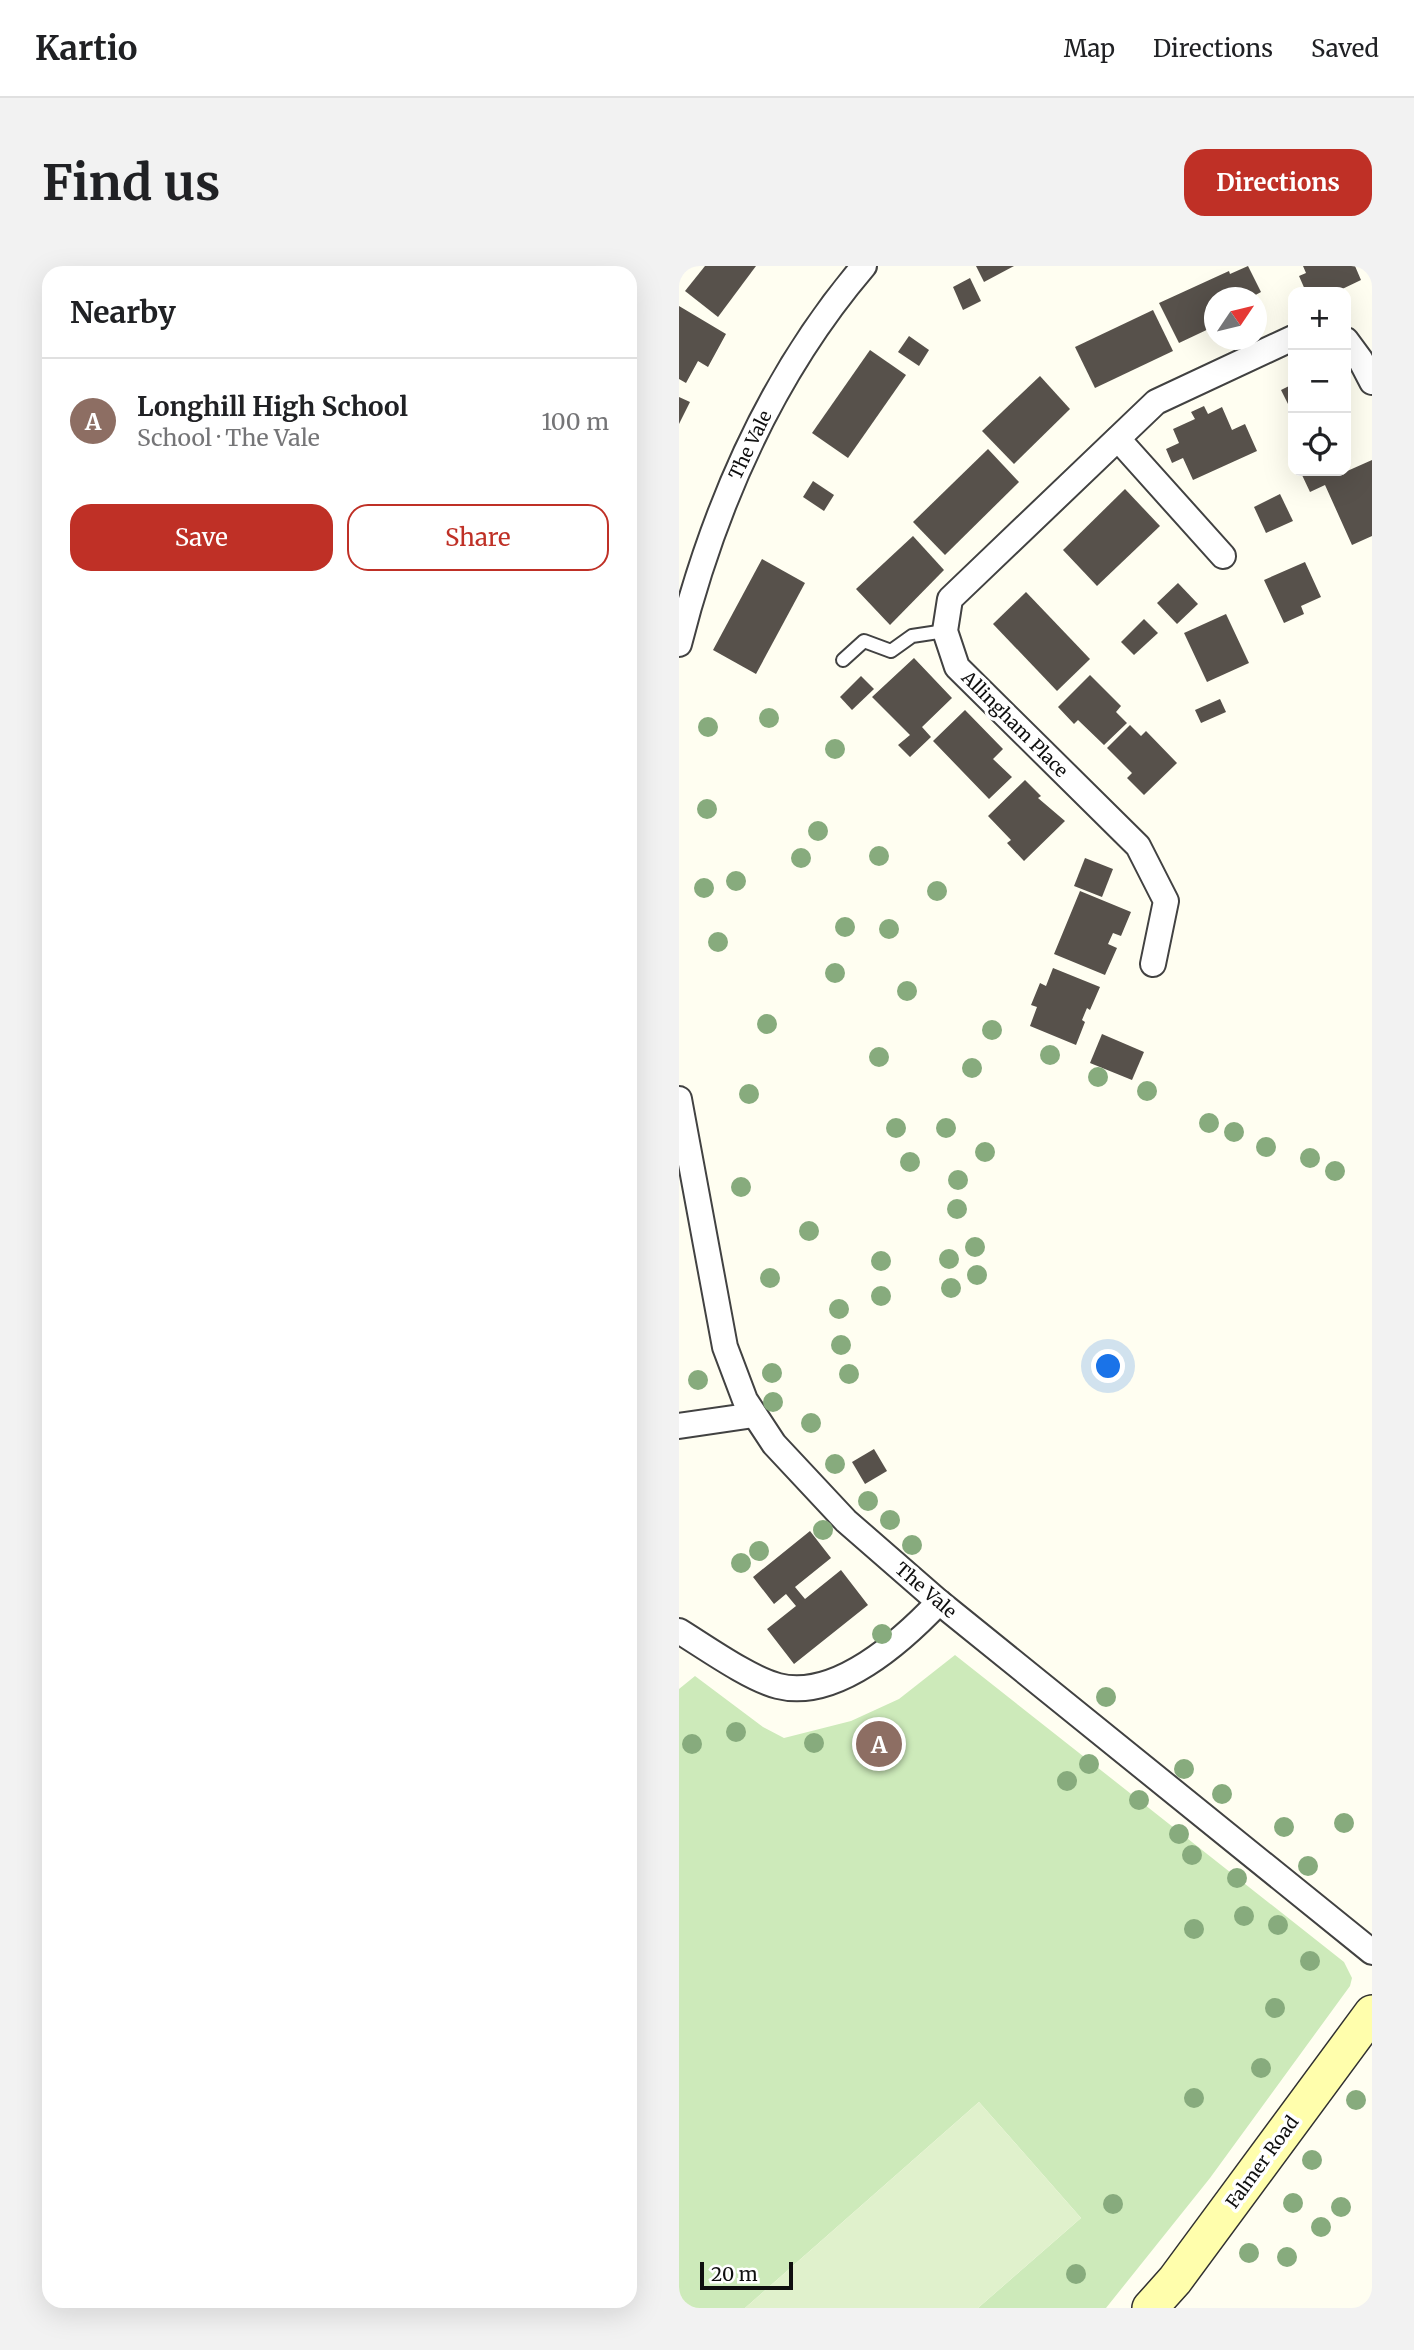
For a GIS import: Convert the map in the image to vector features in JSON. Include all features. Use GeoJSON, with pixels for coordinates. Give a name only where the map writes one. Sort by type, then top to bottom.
{"type":"FeatureCollection","features":[{"type":"Feature","properties":{"kind":"main road","name":"Falmer Road"},"geometry":{"type":"LineString","coordinates":[[1150,2308],[1175,2280],[1372,2013]]}},
{"type":"Feature","properties":{"kind":"street","name":"The Vale"},"geometry":{"type":"LineString","coordinates":[[679,644],[703,559],[745,452],[805,345],[864,266]]}},
{"type":"Feature","properties":{"kind":"street"},"geometry":{"type":"LineString","coordinates":[[944,631],[950,600],[1156,402],[1288,340]]}},
{"type":"Feature","properties":{"kind":"street"},"geometry":{"type":"LineString","coordinates":[[1351,347],[1372,382]]}},
{"type":"Feature","properties":{"kind":"street"},"geometry":{"type":"LineString","coordinates":[[1118,439],[1223,556]]}},
{"type":"Feature","properties":{"kind":"street","name":"Allingham Place"},"geometry":{"type":"LineString","coordinates":[[944,631],[957,667],[1138,846],[1166,901],[1153,964]]}},
{"type":"Feature","properties":{"kind":"street","name":"The Vale"},"geometry":{"type":"LineString","coordinates":[[679,1099],[725,1347],[736,1380],[754,1415],[804,1479],[846,1521],[939,1602],[1372,1952]]}},
{"type":"Feature","properties":{"kind":"street"},"geometry":{"type":"LineString","coordinates":[[679,1426],[754,1415]]}},
{"type":"Feature","properties":{"kind":"street"},"geometry":{"type":"LineString","coordinates":[[679,1631],[767,1683],[791,1688],[830,1680],[864,1666],[907,1636],[939,1602]]}},
{"type":"Feature","properties":{"kind":"lane"},"geometry":{"type":"LineString","coordinates":[[843,660],[864,641],[891,651],[912,636],[944,631]]}},
{"type":"Feature","properties":{"kind":"green space"},"geometry":{"type":"Polygon","coordinates":[[[955,1655],[1344,1962],[1352,1978],[1350,1986],[1210,2178],[1106,2308],[978,2308],[1081,2218],[979,2102],[745,2308],[679,2308],[679,1689],[695,1676],[763,1727],[784,1738],[851,1721],[899,1699],[955,1655]]]}},
{"type":"Feature","properties":{"kind":"green space"},"geometry":{"type":"Polygon","coordinates":[[[979,2102],[1081,2218],[978,2308],[745,2308],[979,2102]]]}},
{"type":"Feature","properties":{"kind":"building"},"geometry":{"type":"Polygon","coordinates":[[[705,266],[756,266],[718,317],[685,291],[705,266]]]}},
{"type":"Feature","properties":{"kind":"building"},"geometry":{"type":"Polygon","coordinates":[[[976,266],[1014,266],[984,282],[976,266]]]}},
{"type":"Feature","properties":{"kind":"building"},"geometry":{"type":"Polygon","coordinates":[[[1248,266],[1258,287],[1204,287],[1204,331],[1179,343],[1159,303],[1229,271],[1230,274],[1248,266]]]}},
{"type":"Feature","properties":{"kind":"building"},"geometry":{"type":"Polygon","coordinates":[[[1303,266],[1355,266],[1361,280],[1346,287],[1304,287],[1299,276],[1306,273],[1303,266]]]}},
{"type":"Feature","properties":{"kind":"building"},"geometry":{"type":"Polygon","coordinates":[[[970,278],[981,301],[963,310],[953,287],[970,278]]]}},
{"type":"Feature","properties":{"kind":"building"},"geometry":{"type":"Polygon","coordinates":[[[679,306],[726,334],[708,367],[698,361],[686,383],[679,379],[679,306]]]}},
{"type":"Feature","properties":{"kind":"building"},"geometry":{"type":"Polygon","coordinates":[[[1153,310],[1173,351],[1095,388],[1075,347],[1153,310]]]}},
{"type":"Feature","properties":{"kind":"building"},"geometry":{"type":"Polygon","coordinates":[[[909,336],[929,350],[919,366],[898,352],[909,336]]]}},
{"type":"Feature","properties":{"kind":"building"},"geometry":{"type":"Polygon","coordinates":[[[870,350],[906,375],[848,458],[812,433],[870,350]]]}},
{"type":"Feature","properties":{"kind":"building"},"geometry":{"type":"Polygon","coordinates":[[[1040,376],[1070,409],[1014,464],[982,431],[1040,376]]]}},
{"type":"Feature","properties":{"kind":"building"},"geometry":{"type":"Polygon","coordinates":[[[1288,386],[1288,404],[1281,390],[1288,386]]]}},
{"type":"Feature","properties":{"kind":"building"},"geometry":{"type":"Polygon","coordinates":[[[679,397],[690,402],[679,424],[679,397]]]}},
{"type":"Feature","properties":{"kind":"building"},"geometry":{"type":"Polygon","coordinates":[[[1204,406],[1208,414],[1222,407],[1232,430],[1245,424],[1257,451],[1193,480],[1183,458],[1172,463],[1166,449],[1179,443],[1173,429],[1195,419],[1191,412],[1204,406]]]}},
{"type":"Feature","properties":{"kind":"building"},"geometry":{"type":"Polygon","coordinates":[[[988,449],[1019,482],[945,555],[913,522],[988,449]]]}},
{"type":"Feature","properties":{"kind":"building"},"geometry":{"type":"Polygon","coordinates":[[[1372,460],[1372,536],[1352,545],[1325,485],[1310,492],[1302,476],[1351,476],[1351,469],[1372,460]]]}},
{"type":"Feature","properties":{"kind":"building"},"geometry":{"type":"Polygon","coordinates":[[[813,481],[834,495],[824,511],[803,497],[813,481]]]}},
{"type":"Feature","properties":{"kind":"building"},"geometry":{"type":"Polygon","coordinates":[[[1125,489],[1160,526],[1097,586],[1063,550],[1125,489]]]}},
{"type":"Feature","properties":{"kind":"building"},"geometry":{"type":"Polygon","coordinates":[[[1280,494],[1293,521],[1266,533],[1254,507],[1280,494]]]}},
{"type":"Feature","properties":{"kind":"building"},"geometry":{"type":"Polygon","coordinates":[[[913,536],[944,570],[890,625],[856,589],[913,536]]]}},
{"type":"Feature","properties":{"kind":"building"},"geometry":{"type":"Polygon","coordinates":[[[762,559],[805,583],[756,674],[713,650],[762,559]]]}},
{"type":"Feature","properties":{"kind":"building"},"geometry":{"type":"Polygon","coordinates":[[[1305,562],[1321,597],[1301,606],[1304,614],[1284,623],[1264,580],[1305,562]]]}},
{"type":"Feature","properties":{"kind":"building"},"geometry":{"type":"Polygon","coordinates":[[[1178,583],[1198,604],[1177,624],[1157,603],[1178,583]]]}},
{"type":"Feature","properties":{"kind":"building"},"geometry":{"type":"Polygon","coordinates":[[[1026,592],[1090,659],[1057,691],[993,624],[1026,592]]]}},
{"type":"Feature","properties":{"kind":"building"},"geometry":{"type":"Polygon","coordinates":[[[1226,614],[1249,663],[1207,682],[1184,633],[1226,614]]]}},
{"type":"Feature","properties":{"kind":"building"},"geometry":{"type":"Polygon","coordinates":[[[1144,619],[1158,633],[1134,655],[1121,642],[1144,619]]]}},
{"type":"Feature","properties":{"kind":"building"},"geometry":{"type":"Polygon","coordinates":[[[914,658],[952,698],[922,727],[931,737],[910,757],[898,745],[910,735],[872,697],[914,658]]]}},
{"type":"Feature","properties":{"kind":"building"},"geometry":{"type":"Polygon","coordinates":[[[1090,675],[1121,706],[1116,712],[1127,723],[1104,745],[1078,720],[1074,724],[1058,707],[1090,675]]]}},
{"type":"Feature","properties":{"kind":"building"},"geometry":{"type":"Polygon","coordinates":[[[861,676],[874,689],[852,710],[840,697],[861,676]]]}},
{"type":"Feature","properties":{"kind":"building"},"geometry":{"type":"Polygon","coordinates":[[[1220,699],[1226,712],[1201,723],[1195,710],[1220,699]]]}},
{"type":"Feature","properties":{"kind":"building"},"geometry":{"type":"Polygon","coordinates":[[[965,710],[1003,749],[993,759],[1012,777],[989,799],[933,741],[965,710]]]}},
{"type":"Feature","properties":{"kind":"building"},"geometry":{"type":"Polygon","coordinates":[[[1130,725],[1141,736],[1146,731],[1177,763],[1144,795],[1127,778],[1132,773],[1107,748],[1130,725]]]}},
{"type":"Feature","properties":{"kind":"building"},"geometry":{"type":"Polygon","coordinates":[[[1025,780],[1041,796],[1038,798],[1065,821],[1024,861],[1007,843],[1011,840],[988,816],[1025,780]]]}},
{"type":"Feature","properties":{"kind":"building"},"geometry":{"type":"Polygon","coordinates":[[[1085,858],[1113,869],[1102,897],[1074,886],[1085,858]]]}},
{"type":"Feature","properties":{"kind":"building"},"geometry":{"type":"Polygon","coordinates":[[[1080,891],[1131,912],[1121,936],[1113,933],[1108,944],[1117,948],[1105,975],[1054,954],[1080,891]]]}},
{"type":"Feature","properties":{"kind":"building"},"geometry":{"type":"Polygon","coordinates":[[[1053,968],[1100,987],[1090,1010],[1087,1008],[1082,1020],[1085,1022],[1076,1045],[1030,1026],[1037,1007],[1031,1005],[1040,983],[1046,986],[1053,968]]]}},
{"type":"Feature","properties":{"kind":"building"},"geometry":{"type":"Polygon","coordinates":[[[1102,1034],[1144,1052],[1132,1080],[1090,1063],[1102,1034]]]}},
{"type":"Feature","properties":{"kind":"building"},"geometry":{"type":"Polygon","coordinates":[[[874,1449],[887,1471],[865,1484],[852,1462],[874,1449]]]}},
{"type":"Feature","properties":{"kind":"building"},"geometry":{"type":"Polygon","coordinates":[[[810,1531],[831,1558],[795,1587],[805,1599],[841,1570],[868,1605],[794,1664],[767,1629],[796,1606],[786,1594],[774,1604],[753,1577],[810,1531]]]}},
{"type":"Feature","properties":{"kind":"place","name":"Longhill High School"},"geometry":{"type":"Point","coordinates":[879,1744]}}]}
